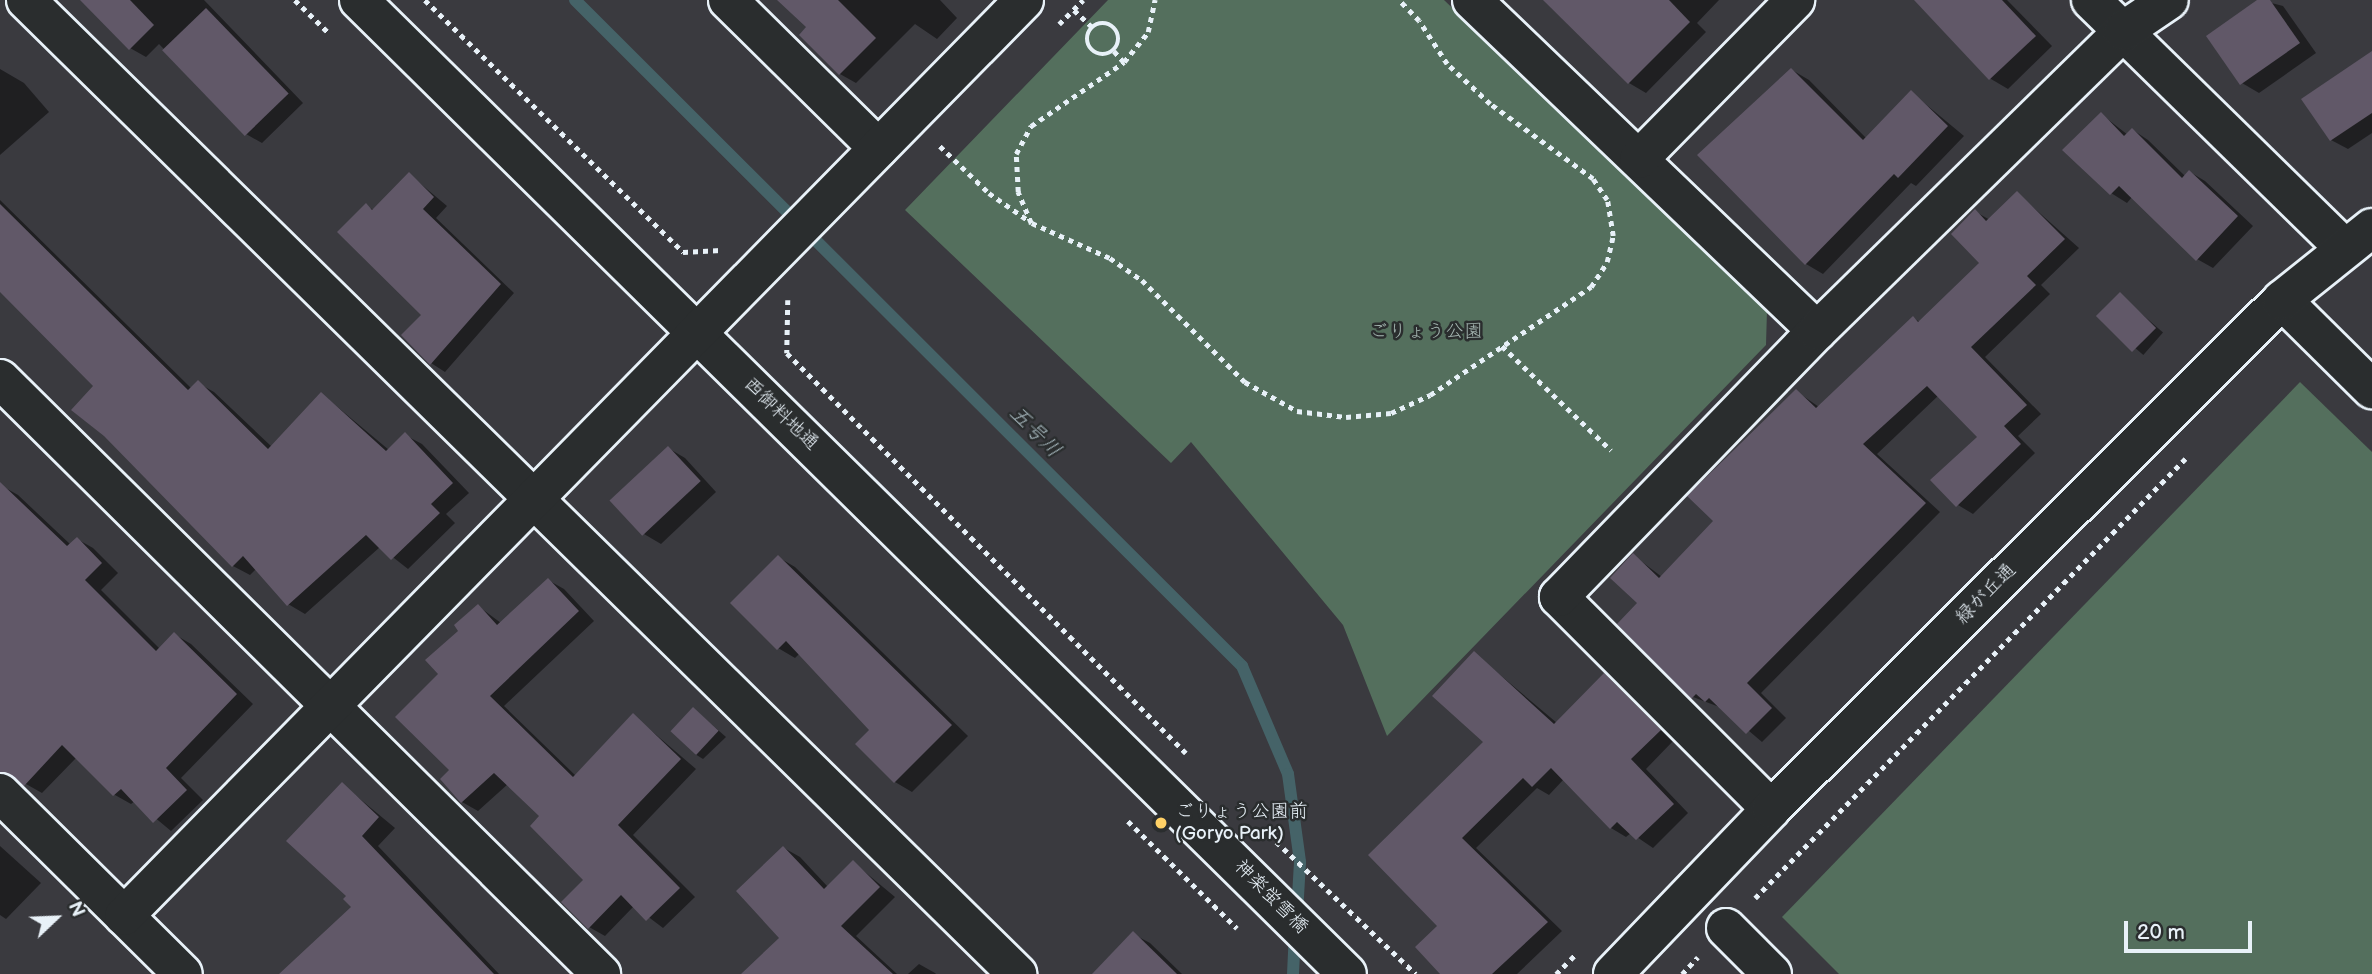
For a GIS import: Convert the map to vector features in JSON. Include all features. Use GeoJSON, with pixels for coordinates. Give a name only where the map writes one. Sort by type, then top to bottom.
{"type":"FeatureCollection","features":[{"type":"Feature","properties":{"kind":"street"},"geometry":{"type":"LineString","coordinates":[[26,0],[1017,974]]}},
{"type":"Feature","properties":{"kind":"street","name":"西御料地通"},"geometry":{"type":"LineString","coordinates":[[359,0],[1201,829]]}},
{"type":"Feature","properties":{"kind":"street"},"geometry":{"type":"LineString","coordinates":[[728,0],[878,148]]}},
{"type":"Feature","properties":{"kind":"street"},"geometry":{"type":"LineString","coordinates":[[124,916],[696,332],[747,260],[837,190],[1024,0]]}},
{"type":"Feature","properties":{"kind":"street"},"geometry":{"type":"LineString","coordinates":[[1472,0],[1817,331]]}},
{"type":"Feature","properties":{"kind":"street"},"geometry":{"type":"LineString","coordinates":[[1639,159],[1795,0]]}},
{"type":"Feature","properties":{"kind":"street"},"geometry":{"type":"LineString","coordinates":[[2091,0],[2358,238]]}},
{"type":"Feature","properties":{"kind":"street"},"geometry":{"type":"LineString","coordinates":[[1771,809],[1559,597],[1817,331],[2123,31],[2169,0]]}},
{"type":"Feature","properties":{"kind":"street","name":"緑が丘通"},"geometry":{"type":"LineString","coordinates":[[1613,974],[1771,809],[2282,300],[2358,238]]}},
{"type":"Feature","properties":{"kind":"street"},"geometry":{"type":"LineString","coordinates":[[2282,300],[2372,389]]}},
{"type":"Feature","properties":{"kind":"street"},"geometry":{"type":"LineString","coordinates":[[0,379],[601,974]]}},
{"type":"Feature","properties":{"kind":"street"},"geometry":{"type":"LineString","coordinates":[[0,793],[183,974]]}},
{"type":"Feature","properties":{"kind":"street","name":"神楽蛍雪橋"},"geometry":{"type":"LineString","coordinates":[[1201,829],[1344,970]]}},
{"type":"Feature","properties":{"kind":"street"},"geometry":{"type":"LineString","coordinates":[[1726,928],[1772,974]]}},
{"type":"Feature","properties":{"kind":"path"},"geometry":{"type":"LineString","coordinates":[[425,0],[682,252],[747,260]]}},
{"type":"Feature","properties":{"kind":"path"},"geometry":{"type":"LineString","coordinates":[[1032,223],[1018,192],[1016,155],[1031,126],[1124,62],[1148,32],[1155,0]]}},
{"type":"Feature","properties":{"kind":"path"},"geometry":{"type":"LineString","coordinates":[[939,145],[989,193],[1032,223],[1110,258],[1142,280],[1245,382],[1297,411],[1346,417],[1391,413],[1430,395],[1591,287],[1607,262],[1613,236],[1607,200],[1594,178],[1490,104],[1447,64],[1419,21],[1399,0]]}},
{"type":"Feature","properties":{"kind":"path"},"geometry":{"type":"LineString","coordinates":[[1074,10],[1092,27]]}},
{"type":"Feature","properties":{"kind":"path"},"geometry":{"type":"LineString","coordinates":[[1103,22],[1114,26],[1119,44],[1114,51],[1098,55],[1089,48],[1086,36],[1092,27],[1103,22]]}},
{"type":"Feature","properties":{"kind":"path"},"geometry":{"type":"LineString","coordinates":[[1114,51],[1124,62]]}},
{"type":"Feature","properties":{"kind":"path"},"geometry":{"type":"LineString","coordinates":[[788,299],[787,353],[1189,756]]}},
{"type":"Feature","properties":{"kind":"path"},"geometry":{"type":"LineString","coordinates":[[1503,346],[1611,450]]}},
{"type":"Feature","properties":{"kind":"path"},"geometry":{"type":"LineString","coordinates":[[1682,974],[2195,450]]}},
{"type":"Feature","properties":{"kind":"path"},"geometry":{"type":"LineString","coordinates":[[1258,823],[1416,974]]}},
{"type":"Feature","properties":{"kind":"green space","name":"ごりょう公園"},"geometry":{"type":"Polygon","coordinates":[[[1108,0],[1444,0],[1767,310],[1766,345],[1387,736],[1343,625],[1191,442],[1171,463],[905,210],[1108,0]]]}},
{"type":"Feature","properties":{"kind":"green space"},"geometry":{"type":"Polygon","coordinates":[[[2300,382],[2372,452],[2372,974],[1839,974],[1782,917],[2300,382]]]}},
{"type":"Feature","properties":{"kind":"building"},"geometry":{"type":"Polygon","coordinates":[[[80,0],[130,0],[154,25],[129,50],[80,0]]]}},
{"type":"Feature","properties":{"kind":"building"},"geometry":{"type":"Polygon","coordinates":[[[777,0],[838,0],[876,38],[839,75],[799,35],[806,27],[777,0]]]}},
{"type":"Feature","properties":{"kind":"building"},"geometry":{"type":"Polygon","coordinates":[[[1543,0],[1669,0],[1690,22],[1628,84],[1543,0]]]}},
{"type":"Feature","properties":{"kind":"building"},"geometry":{"type":"Polygon","coordinates":[[[1914,0],[2002,0],[2036,36],[1989,80],[1914,0]]]}},
{"type":"Feature","properties":{"kind":"building"},"geometry":{"type":"Polygon","coordinates":[[[2257,0],[2270,0],[2300,43],[2240,85],[2206,36],[2257,0]]]}},
{"type":"Feature","properties":{"kind":"building"},"geometry":{"type":"Polygon","coordinates":[[[206,8],[289,94],[245,136],[162,50],[206,8]]]}},
{"type":"Feature","properties":{"kind":"building"},"geometry":{"type":"Polygon","coordinates":[[[2372,51],[2372,113],[2330,141],[2301,99],[2372,51]]]}},
{"type":"Feature","properties":{"kind":"building"},"geometry":{"type":"Polygon","coordinates":[[[1791,68],[1863,140],[1911,90],[1948,126],[1898,178],[1894,174],[1805,265],[1697,155],[1791,68]]]}},
{"type":"Feature","properties":{"kind":"building"},"geometry":{"type":"Polygon","coordinates":[[[2101,112],[2124,136],[2132,128],[2182,178],[2189,170],[2238,216],[2196,261],[2119,186],[2110,195],[2062,150],[2101,112]]]}},
{"type":"Feature","properties":{"kind":"building"},"geometry":{"type":"Polygon","coordinates":[[[409,172],[434,197],[423,209],[501,284],[430,365],[401,335],[421,315],[337,232],[366,203],[372,210],[409,172]]]}},
{"type":"Feature","properties":{"kind":"building"},"geometry":{"type":"Polygon","coordinates":[[[2017,191],[2065,239],[2027,276],[2036,285],[1971,347],[2027,405],[2004,426],[2021,444],[1956,507],[1930,480],[1977,437],[1927,386],[1863,444],[1926,503],[1747,683],[1772,708],[1746,734],[1709,698],[1705,702],[1696,694],[1691,699],[1617,624],[1637,603],[1610,578],[1633,553],[1659,578],[1713,521],[1687,496],[1796,389],[1816,408],[1913,316],[1918,322],[1979,263],[1951,234],[1975,209],[1986,221],[2017,191]]]}},
{"type":"Feature","properties":{"kind":"building"},"geometry":{"type":"Polygon","coordinates":[[[0,204],[188,390],[198,380],[268,449],[321,392],[386,451],[405,432],[453,483],[431,504],[440,513],[391,560],[366,535],[287,606],[243,556],[232,567],[104,436],[71,410],[93,386],[0,292],[0,204]]]}},
{"type":"Feature","properties":{"kind":"building"},"geometry":{"type":"Polygon","coordinates":[[[2120,292],[2156,328],[2132,352],[2096,316],[2120,292]]]}},
{"type":"Feature","properties":{"kind":"building"},"geometry":{"type":"Polygon","coordinates":[[[668,446],[701,481],[642,536],[609,501],[668,446]]]}},
{"type":"Feature","properties":{"kind":"building"},"geometry":{"type":"Polygon","coordinates":[[[0,482],[67,546],[77,537],[102,563],[85,580],[156,651],[174,632],[237,694],[166,768],[187,790],[153,823],[121,789],[113,796],[62,745],[24,786],[0,772],[0,482]]]}},
{"type":"Feature","properties":{"kind":"building"},"geometry":{"type":"Polygon","coordinates":[[[778,555],[952,725],[894,783],[855,744],[869,730],[786,641],[777,650],[730,603],[778,555]]]}},
{"type":"Feature","properties":{"kind":"building"},"geometry":{"type":"Polygon","coordinates":[[[548,578],[579,611],[490,696],[573,777],[633,713],[681,759],[618,825],[680,888],[646,921],[621,895],[588,929],[561,902],[583,880],[530,826],[539,816],[494,773],[461,803],[440,779],[449,770],[395,717],[438,674],[425,660],[458,631],[454,625],[478,604],[497,625],[548,578]]]}},
{"type":"Feature","properties":{"kind":"building"},"geometry":{"type":"Polygon","coordinates":[[[1474,651],[1554,724],[1604,673],[1661,730],[1631,759],[1674,804],[1636,840],[1617,822],[1610,829],[1551,768],[1532,787],[1523,778],[1462,838],[1548,922],[1492,974],[1440,974],[1415,947],[1437,926],[1368,855],[1483,742],[1432,696],[1474,651]]]}},
{"type":"Feature","properties":{"kind":"building"},"geometry":{"type":"Polygon","coordinates":[[[693,707],[719,731],[696,755],[670,731],[693,707]]]}},
{"type":"Feature","properties":{"kind":"building"},"geometry":{"type":"Polygon","coordinates":[[[342,782],[379,817],[362,836],[494,974],[279,974],[351,907],[343,899],[346,896],[286,841],[342,782]]]}},
{"type":"Feature","properties":{"kind":"building"},"geometry":{"type":"Polygon","coordinates":[[[783,846],[824,889],[853,860],[880,887],[841,926],[893,974],[741,974],[779,938],[736,891],[783,846]]]}},
{"type":"Feature","properties":{"kind":"building"},"geometry":{"type":"Polygon","coordinates":[[[1133,931],[1177,974],[1092,974],[1133,931]]]}},
{"type":"Feature","properties":{"kind":"waterway","name":"五号川"},"geometry":{"type":"LineString","coordinates":[[575,0],[1242,666],[1288,774],[1300,862],[1297,914]]}},
{"type":"Feature","properties":{"kind":"waterway","name":"五号川"},"geometry":{"type":"LineString","coordinates":[[1293,974],[1295,932]]}},
{"type":"Feature","properties":{"kind":"place","name":"ごりょう公園前 (Goryo Park)"},"geometry":{"type":"Point","coordinates":[1161,823]}}]}
